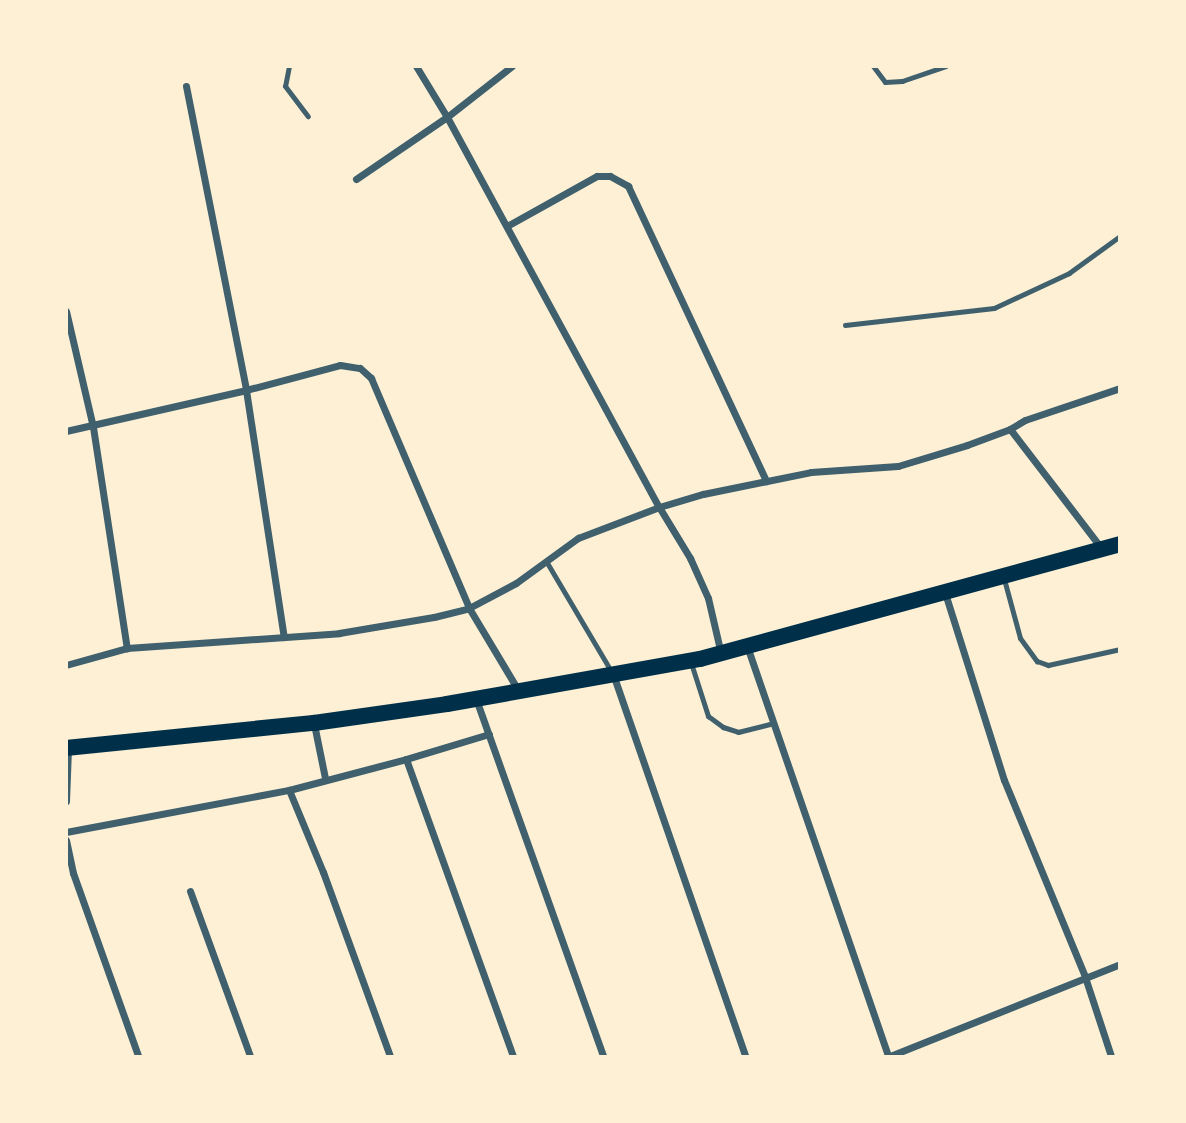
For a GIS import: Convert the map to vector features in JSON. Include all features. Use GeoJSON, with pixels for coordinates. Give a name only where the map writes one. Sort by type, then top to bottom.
{"type":"FeatureCollection","features":[{"type":"Feature","properties":{"kind":"main road"},"geometry":{"type":"LineString","coordinates":[[67,748],[314,723],[691,661],[748,649],[1119,544]]}},
{"type":"Feature","properties":{"kind":"street"},"geometry":{"type":"LineString","coordinates":[[416,66],[447,117],[659,507],[690,558],[708,598],[721,654]]}},
{"type":"Feature","properties":{"kind":"street"},"geometry":{"type":"LineString","coordinates":[[356,179],[447,117],[512,66]]}},
{"type":"Feature","properties":{"kind":"street"},"geometry":{"type":"LineString","coordinates":[[186,86],[246,390],[284,636]]}},
{"type":"Feature","properties":{"kind":"street"},"geometry":{"type":"LineString","coordinates":[[507,226],[597,176],[610,176],[628,186],[766,481]]}},
{"type":"Feature","properties":{"kind":"street"},"geometry":{"type":"LineString","coordinates":[[66,311],[93,427],[127,648]]}},
{"type":"Feature","properties":{"kind":"street"},"geometry":{"type":"LineString","coordinates":[[66,431],[93,427],[340,365],[360,368],[371,378],[469,608],[519,691]]}},
{"type":"Feature","properties":{"kind":"street"},"geometry":{"type":"LineString","coordinates":[[66,665],[127,648],[373,628],[469,608],[516,583],[578,538],[659,507],[811,472],[898,466],[1010,429],[1025,420],[1119,388]]}},
{"type":"Feature","properties":{"kind":"street"},"geometry":{"type":"LineString","coordinates":[[1010,429],[1102,549]]}},
{"type":"Feature","properties":{"kind":"street"},"geometry":{"type":"LineString","coordinates":[[945,592],[1004,780],[1085,977],[1111,1056]]}},
{"type":"Feature","properties":{"kind":"street"},"geometry":{"type":"LineString","coordinates":[[748,649],[889,1056],[1119,964]]}},
{"type":"Feature","properties":{"kind":"street"},"geometry":{"type":"LineString","coordinates":[[613,674],[745,1056]]}},
{"type":"Feature","properties":{"kind":"street"},"geometry":{"type":"LineString","coordinates":[[476,698],[603,1056]]}},
{"type":"Feature","properties":{"kind":"street"},"geometry":{"type":"LineString","coordinates":[[314,723],[326,778]]}},
{"type":"Feature","properties":{"kind":"street"},"geometry":{"type":"LineString","coordinates":[[66,832],[289,790],[326,778],[406,760],[489,734]]}},
{"type":"Feature","properties":{"kind":"street"},"geometry":{"type":"LineString","coordinates":[[66,801],[67,748]]}},
{"type":"Feature","properties":{"kind":"street"},"geometry":{"type":"LineString","coordinates":[[406,760],[513,1056]]}},
{"type":"Feature","properties":{"kind":"street"},"geometry":{"type":"LineString","coordinates":[[289,790],[323,872],[390,1056]]}},
{"type":"Feature","properties":{"kind":"street"},"geometry":{"type":"LineString","coordinates":[[66,840],[73,873],[138,1056]]}},
{"type":"Feature","properties":{"kind":"street"},"geometry":{"type":"LineString","coordinates":[[190,891],[250,1056]]}},
{"type":"Feature","properties":{"kind":"lane"},"geometry":{"type":"LineString","coordinates":[[289,66],[285,86],[308,116]]}},
{"type":"Feature","properties":{"kind":"lane"},"geometry":{"type":"LineString","coordinates":[[873,66],[885,82],[902,82],[946,66]]}},
{"type":"Feature","properties":{"kind":"lane"},"geometry":{"type":"LineString","coordinates":[[845,325],[993,308],[1069,273],[1119,236]]}},
{"type":"Feature","properties":{"kind":"lane"},"geometry":{"type":"LineString","coordinates":[[546,561],[613,674]]}},
{"type":"Feature","properties":{"kind":"lane"},"geometry":{"type":"LineString","coordinates":[[1004,576],[1020,638],[1037,661],[1048,665],[1119,649]]}},
{"type":"Feature","properties":{"kind":"lane"},"geometry":{"type":"LineString","coordinates":[[691,661],[708,716],[723,727],[738,732],[774,723]]}}]}
